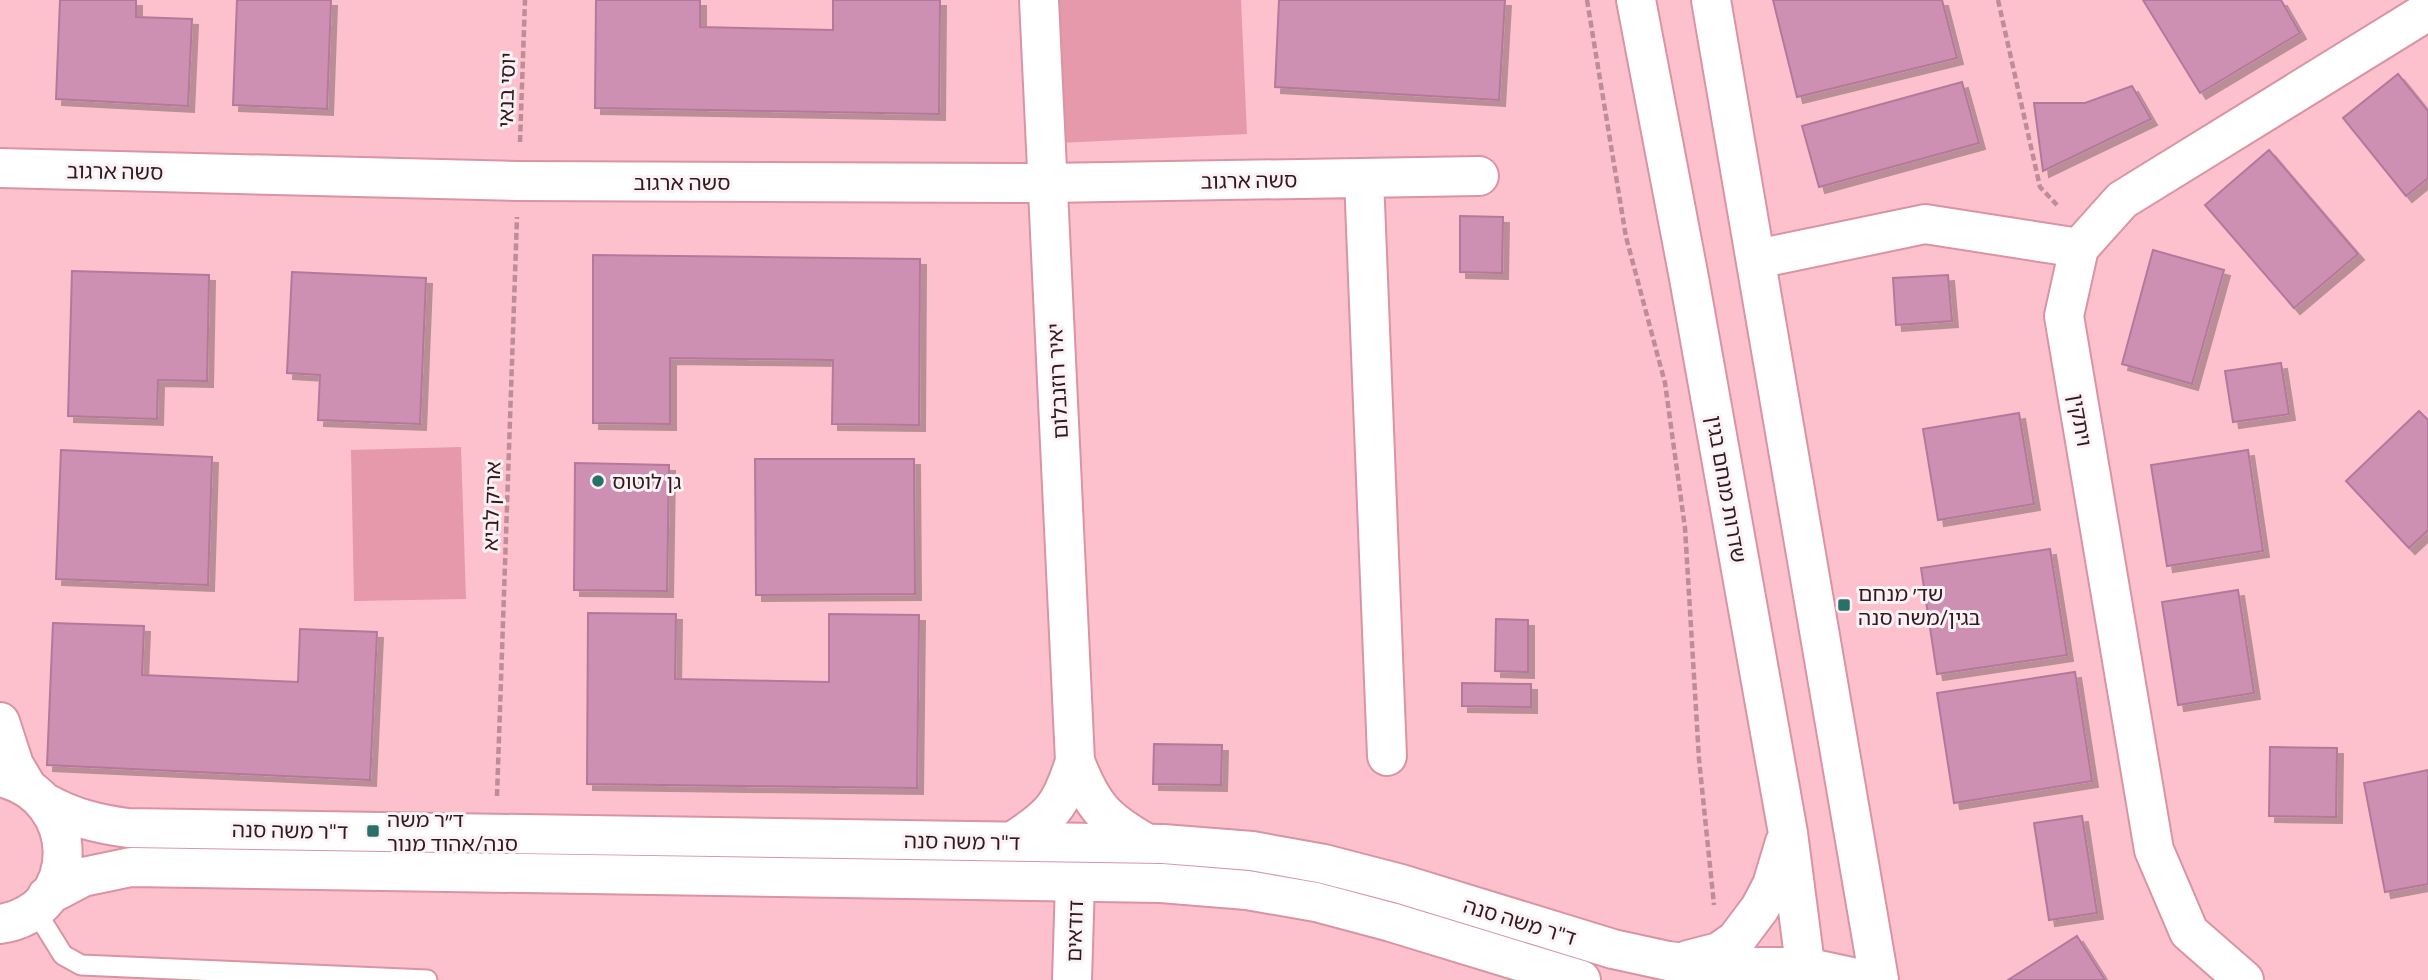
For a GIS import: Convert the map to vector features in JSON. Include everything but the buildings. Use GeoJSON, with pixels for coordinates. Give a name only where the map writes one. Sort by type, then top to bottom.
{"type":"FeatureCollection","features":[{"type":"Feature","properties":{"kind":"street","name":"יאיר רוזנבלום"},"geometry":{"type":"LineString","coordinates":[[1039,0],[1075,761],[1086,791],[1100,810],[1116,826],[1146,843]]}},
{"type":"Feature","properties":{"kind":"street","name":"שדרות מנחם בגין"},"geometry":{"type":"LineString","coordinates":[[1636,0],[1689,278],[1788,833],[1806,973]]}},
{"type":"Feature","properties":{"kind":"street"},"geometry":{"type":"LineString","coordinates":[[1711,0],[1879,980]]}},
{"type":"Feature","properties":{"kind":"street","name":"ויתקין"},"geometry":{"type":"LineString","coordinates":[[2244,980],[2189,932],[2154,850],[2064,316],[2083,243],[2122,200],[2428,11]]}},
{"type":"Feature","properties":{"kind":"street","name":"סשה ארגוב"},"geometry":{"type":"LineString","coordinates":[[0,168],[518,181],[1048,183],[1479,176]]}},
{"type":"Feature","properties":{"kind":"street"},"geometry":{"type":"LineString","coordinates":[[1364,178],[1387,756]]}},
{"type":"Feature","properties":{"kind":"street"},"geometry":{"type":"LineString","coordinates":[[1756,258],[1925,224],[2083,243]]}},
{"type":"Feature","properties":{"kind":"street"},"geometry":{"type":"LineString","coordinates":[[0,722],[24,789],[59,826],[63,852],[62,866],[52,890],[19,918]]}},
{"type":"Feature","properties":{"kind":"street","name":"יאיר רוזנבלום"},"geometry":{"type":"LineString","coordinates":[[1013,842],[1039,825],[1054,811],[1067,787],[1075,761]]}},
{"type":"Feature","properties":{"kind":"street","name":"ד\"ר משה סנה"},"geometry":{"type":"LineString","coordinates":[[24,789],[77,818],[96,824],[128,828],[1146,843],[1252,851],[1324,864],[1401,884],[1613,949],[1721,967],[1866,980]]}},
{"type":"Feature","properties":{"kind":"street"},"geometry":{"type":"LineString","coordinates":[[1681,962],[1719,952],[1736,940],[1760,908],[1772,885],[1788,833]]}},
{"type":"Feature","properties":{"kind":"street","name":"ד\"ר משה סנה"},"geometry":{"type":"LineString","coordinates":[[19,918],[83,877],[131,867],[1161,883],[1247,890],[1316,902],[1581,980]]}},
{"type":"Feature","properties":{"kind":"street","name":"דודאים"},"geometry":{"type":"LineString","coordinates":[[1072,980],[1075,882]]}},
{"type":"Feature","properties":{"kind":"lane"},"geometry":{"type":"LineString","coordinates":[[19,918],[63,955],[81,965],[427,980]]}},
{"type":"Feature","properties":{"kind":"path","name":"יוסי בנאי"},"geometry":{"type":"LineString","coordinates":[[518,181],[525,0]]}},
{"type":"Feature","properties":{"kind":"path"},"geometry":{"type":"LineString","coordinates":[[1587,0],[1626,237],[1665,383],[1685,528],[1699,759],[1715,916]]}},
{"type":"Feature","properties":{"kind":"path"},"geometry":{"type":"LineString","coordinates":[[1998,0],[2040,187],[2083,243]]}},
{"type":"Feature","properties":{"kind":"path","name":"אריק לביא"},"geometry":{"type":"LineString","coordinates":[[496,832],[518,181]]}},
{"type":"Feature","properties":{"kind":"shaded area"},"geometry":{"type":"Polygon","coordinates":[[[1052,0],[1241,0],[1247,134],[1059,143],[1052,0]]]}},
{"type":"Feature","properties":{"kind":"shaded area"},"geometry":{"type":"Polygon","coordinates":[[[461,447],[466,599],[354,601],[351,450],[461,447]]]}},
{"type":"Feature","properties":{"kind":"place","name":"גן לוטוס"},"geometry":{"type":"Point","coordinates":[598,481]}},
{"type":"Feature","properties":{"kind":"place","name":"שד׳ מנחם בגין/משה סנה"},"geometry":{"type":"Point","coordinates":[1844,605]}},
{"type":"Feature","properties":{"kind":"place","name":"ד״ר משה סנה/אהוד מנור"},"geometry":{"type":"Point","coordinates":[373,831]}}]}
